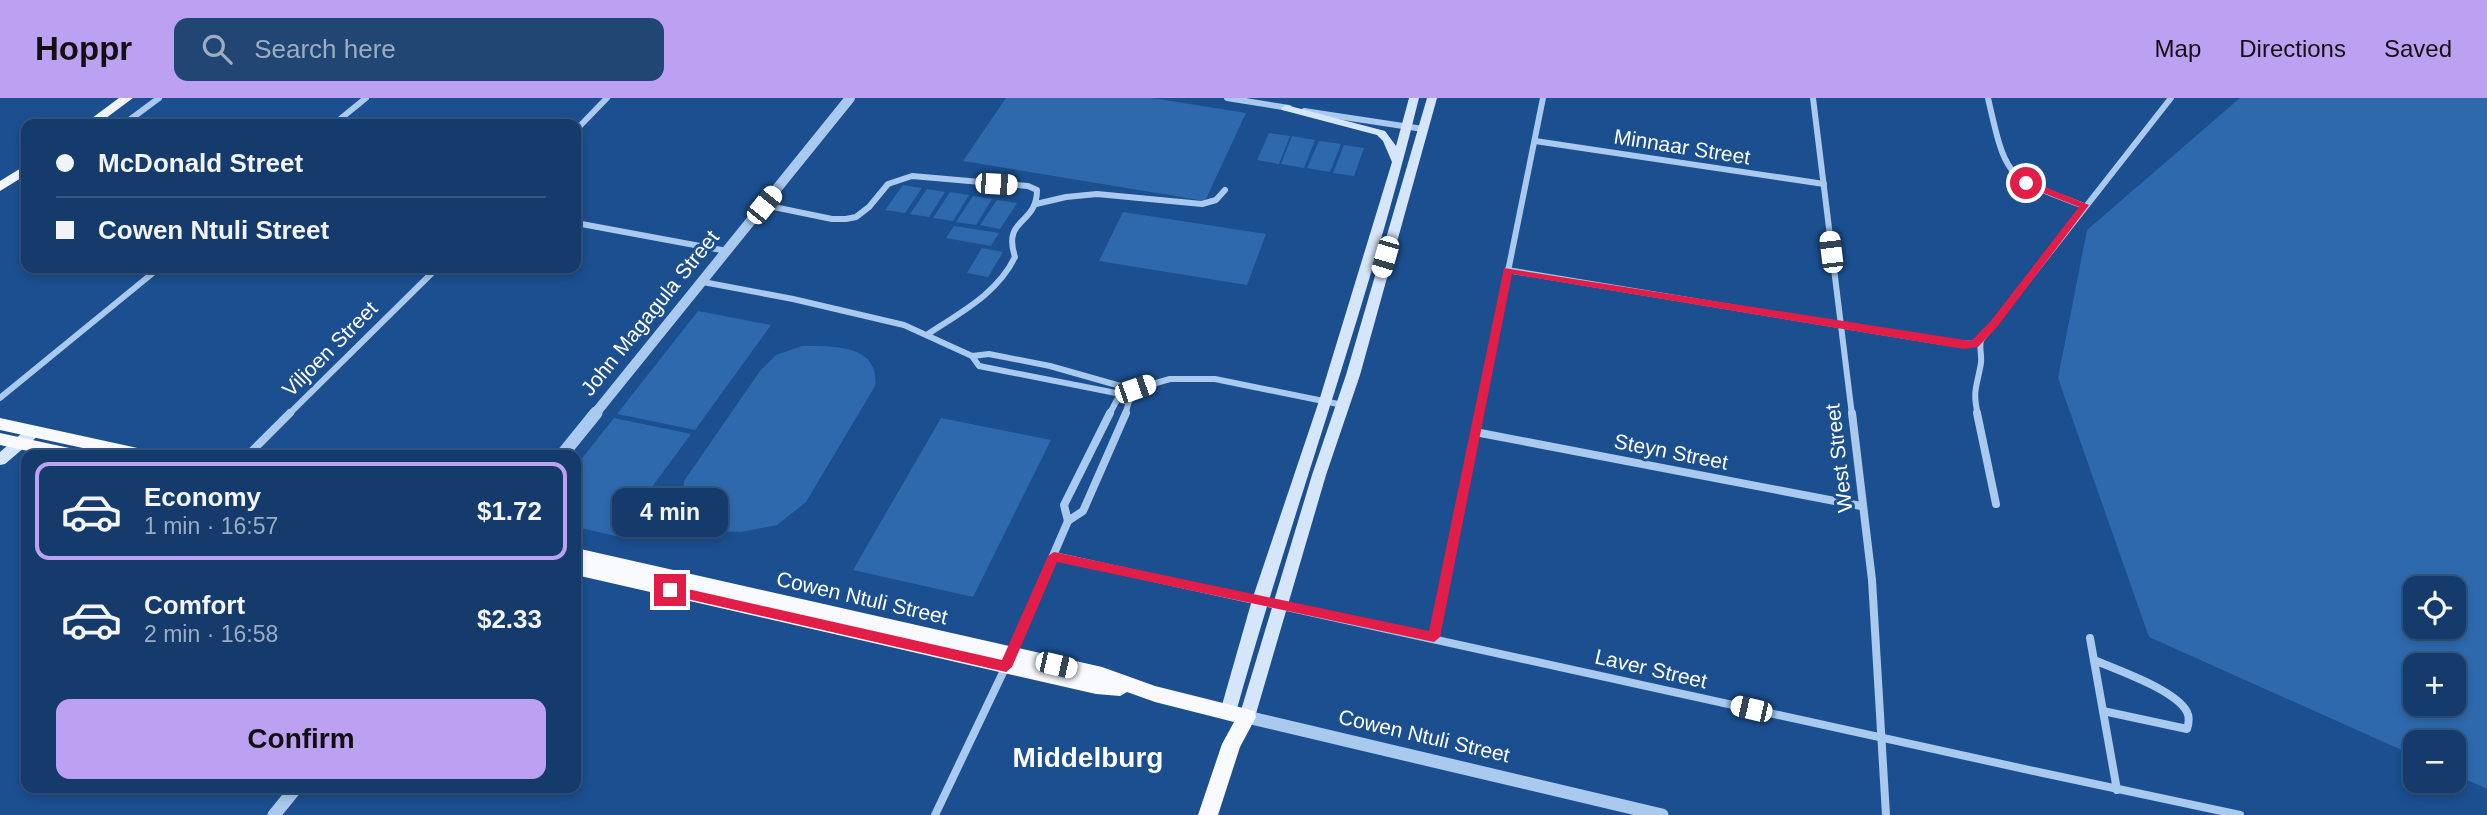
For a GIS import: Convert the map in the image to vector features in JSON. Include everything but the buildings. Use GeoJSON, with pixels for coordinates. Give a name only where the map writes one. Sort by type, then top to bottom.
{"type":"FeatureCollection","features":[{"type":"Feature","properties":{"kind":"highway"},"geometry":{"type":"LineString","coordinates":[[0,424],[120,450]]}},
{"type":"Feature","properties":{"kind":"highway"},"geometry":{"type":"LineString","coordinates":[[0,439],[52,450]]}},
{"type":"Feature","properties":{"kind":"highway","name":"Cowen Ntuli Street"},"geometry":{"type":"LineString","coordinates":[[581,556],[1008,660],[1096,686],[1136,689],[1247,717]]}},
{"type":"Feature","properties":{"kind":"highway","name":"Cowen Ntuli Street"},"geometry":{"type":"LineString","coordinates":[[581,569],[1008,660]]}},
{"type":"Feature","properties":{"kind":"highway"},"geometry":{"type":"LineString","coordinates":[[1228,712],[1231,744]]}},
{"type":"Feature","properties":{"kind":"highway"},"geometry":{"type":"LineString","coordinates":[[1208,815],[1231,744],[1247,717]]}},
{"type":"Feature","properties":{"kind":"main road"},"geometry":{"type":"LineString","coordinates":[[97,119],[127,98]]}},
{"type":"Feature","properties":{"kind":"main road"},"geometry":{"type":"LineString","coordinates":[[1228,712],[1260,600],[1326,401],[1393,182],[1414,98]]}},
{"type":"Feature","properties":{"kind":"main road"},"geometry":{"type":"LineString","coordinates":[[1247,717],[1343,405],[1432,98]]}},
{"type":"Feature","properties":{"kind":"main road"},"geometry":{"type":"LineString","coordinates":[[1286,108],[1381,132],[1398,160]]}},
{"type":"Feature","properties":{"kind":"main road"},"geometry":{"type":"LineString","coordinates":[[0,187],[21,172]]}},
{"type":"Feature","properties":{"kind":"main road"},"geometry":{"type":"LineString","coordinates":[[1393,182],[1408,184]]}},
{"type":"Feature","properties":{"kind":"main road"},"geometry":{"type":"LineString","coordinates":[[1363,276],[1379,279]]}},
{"type":"Feature","properties":{"kind":"main road"},"geometry":{"type":"LineString","coordinates":[[0,460],[34,431]]}},
{"type":"Feature","properties":{"kind":"street"},"geometry":{"type":"LineString","coordinates":[[131,119],[159,98]]}},
{"type":"Feature","properties":{"kind":"street"},"geometry":{"type":"LineString","coordinates":[[340,119],[366,98]]}},
{"type":"Feature","properties":{"kind":"street"},"geometry":{"type":"LineString","coordinates":[[581,125],[607,98]]}},
{"type":"Feature","properties":{"kind":"street","name":"John Magagula Street"},"geometry":{"type":"LineString","coordinates":[[566,450],[850,98]]}},
{"type":"Feature","properties":{"kind":"street"},"geometry":{"type":"LineString","coordinates":[[1227,98],[1423,129]]}},
{"type":"Feature","properties":{"kind":"street"},"geometry":{"type":"LineString","coordinates":[[1434,637],[1543,98]]}},
{"type":"Feature","properties":{"kind":"street","name":"West Street"},"geometry":{"type":"LineString","coordinates":[[1813,98],[1872,580],[1886,815]]}},
{"type":"Feature","properties":{"kind":"street"},"geometry":{"type":"LineString","coordinates":[[1988,98],[2002,154],[2015,175],[2026,183],[2084,205]]}},
{"type":"Feature","properties":{"kind":"street"},"geometry":{"type":"LineString","coordinates":[[1996,504],[1973,393],[1982,359],[1979,349],[1982,339],[2084,205],[2171,98]]}},
{"type":"Feature","properties":{"kind":"street","name":"Minnaar Street"},"geometry":{"type":"LineString","coordinates":[[1535,141],[1824,184]]}},
{"type":"Feature","properties":{"kind":"street"},"geometry":{"type":"LineString","coordinates":[[764,205],[832,219],[846,219],[856,217],[869,207],[888,184],[912,176],[1028,186],[1037,190],[1036,204],[1011,236],[1010,245],[1015,257],[1010,269],[997,285],[928,334]]}},
{"type":"Feature","properties":{"kind":"street"},"geometry":{"type":"LineString","coordinates":[[1036,204],[1067,195],[1086,194],[1132,195],[1199,204],[1218,199],[1225,190]]}},
{"type":"Feature","properties":{"kind":"street"},"geometry":{"type":"LineString","coordinates":[[581,224],[727,251]]}},
{"type":"Feature","properties":{"kind":"street"},"geometry":{"type":"LineString","coordinates":[[1507,270],[1964,345],[1974,344],[1982,339]]}},
{"type":"Feature","properties":{"kind":"street"},"geometry":{"type":"LineString","coordinates":[[0,398],[153,273]]}},
{"type":"Feature","properties":{"kind":"street","name":"Viljoen Street"},"geometry":{"type":"LineString","coordinates":[[253,450],[433,273]]}},
{"type":"Feature","properties":{"kind":"street"},"geometry":{"type":"LineString","coordinates":[[703,282],[793,299],[904,325],[972,356],[989,354],[1050,366],[1124,387],[1135,389],[1170,379],[1206,378],[1343,405]]}},
{"type":"Feature","properties":{"kind":"street"},"geometry":{"type":"LineString","coordinates":[[972,356],[979,366],[1117,396],[1129,401]]}},
{"type":"Feature","properties":{"kind":"street"},"geometry":{"type":"LineString","coordinates":[[1068,521],[1064,505],[1117,396],[1124,387]]}},
{"type":"Feature","properties":{"kind":"street"},"geometry":{"type":"LineString","coordinates":[[935,815],[1008,660],[1068,521],[1083,511],[1123,425],[1129,401],[1137,394],[1135,389]]}},
{"type":"Feature","properties":{"kind":"street","name":"Steyn Street"},"geometry":{"type":"LineString","coordinates":[[1475,432],[1861,506]]}},
{"type":"Feature","properties":{"kind":"street"},"geometry":{"type":"LineString","coordinates":[[1093,446],[1110,450]]}},
{"type":"Feature","properties":{"kind":"street","name":"Laver Street"},"geometry":{"type":"LineString","coordinates":[[1054,556],[1434,637],[1883,740],[2240,815]]}},
{"type":"Feature","properties":{"kind":"street"},"geometry":{"type":"LineString","coordinates":[[2090,638],[2117,790]]}},
{"type":"Feature","properties":{"kind":"street"},"geometry":{"type":"LineString","coordinates":[[2094,660],[2162,692],[2184,708],[2189,723],[2187,729],[2181,729],[2103,711]]}},
{"type":"Feature","properties":{"kind":"street","name":"Cowen Ntuli Street"},"geometry":{"type":"LineString","coordinates":[[1247,717],[1662,815]]}},
{"type":"Feature","properties":{"kind":"street"},"geometry":{"type":"LineString","coordinates":[[274,815],[292,793]]}},
{"type":"Feature","properties":{"kind":"shaded area"},"geometry":{"type":"Polygon","coordinates":[[[1006,98],[1152,98],[1246,113],[1205,201],[963,161],[1006,98]]]}},
{"type":"Feature","properties":{"kind":"shaded area"},"geometry":{"type":"Polygon","coordinates":[[[2240,98],[2487,98],[2487,789],[2466,779],[2466,730],[2403,730],[2403,751],[2149,637],[2058,378],[2087,230],[2240,98]]]}},
{"type":"Feature","properties":{"kind":"shaded area"},"geometry":{"type":"Polygon","coordinates":[[[1269,133],[1290,136],[1279,164],[1257,160],[1269,133]]]}},
{"type":"Feature","properties":{"kind":"shaded area"},"geometry":{"type":"Polygon","coordinates":[[[1292,136],[1315,140],[1304,168],[1281,164],[1292,136]]]}},
{"type":"Feature","properties":{"kind":"shaded area"},"geometry":{"type":"Polygon","coordinates":[[[1319,141],[1341,144],[1330,172],[1307,168],[1319,141]]]}},
{"type":"Feature","properties":{"kind":"shaded area"},"geometry":{"type":"Polygon","coordinates":[[[1344,145],[1364,148],[1354,176],[1333,173],[1344,145]]]}},
{"type":"Feature","properties":{"kind":"shaded area"},"geometry":{"type":"Polygon","coordinates":[[[903,185],[922,188],[905,213],[885,210],[903,185]]]}},
{"type":"Feature","properties":{"kind":"shaded area"},"geometry":{"type":"Polygon","coordinates":[[[927,189],[945,192],[929,217],[910,214],[927,189]]]}},
{"type":"Feature","properties":{"kind":"shaded area"},"geometry":{"type":"Polygon","coordinates":[[[950,192],[969,195],[953,221],[933,218],[950,192]]]}},
{"type":"Feature","properties":{"kind":"shaded area"},"geometry":{"type":"Polygon","coordinates":[[[973,196],[992,199],[976,225],[956,222],[973,196]]]}},
{"type":"Feature","properties":{"kind":"shaded area"},"geometry":{"type":"Polygon","coordinates":[[[997,200],[1017,203],[1000,229],[980,225],[997,200]]]}},
{"type":"Feature","properties":{"kind":"shaded area"},"geometry":{"type":"Polygon","coordinates":[[[1123,212],[1266,234],[1247,285],[1099,261],[1123,212]]]}},
{"type":"Feature","properties":{"kind":"shaded area"},"geometry":{"type":"Polygon","coordinates":[[[954,226],[999,233],[991,246],[946,238],[954,226]]]}},
{"type":"Feature","properties":{"kind":"shaded area"},"geometry":{"type":"Polygon","coordinates":[[[982,248],[1003,252],[988,277],[967,273],[982,248]]]}},
{"type":"Feature","properties":{"kind":"shaded area"},"geometry":{"type":"Polygon","coordinates":[[[698,311],[771,325],[695,430],[617,414],[698,311]]]}},
{"type":"Feature","properties":{"kind":"shaded area"},"geometry":{"type":"Polygon","coordinates":[[[802,346],[827,346],[852,350],[862,355],[870,362],[875,372],[875,386],[806,502],[777,525],[741,532],[717,531],[698,519],[682,502],[684,481],[760,371],[776,355],[802,346]]]}},
{"type":"Feature","properties":{"kind":"shaded area"},"geometry":{"type":"Polygon","coordinates":[[[614,418],[691,434],[616,536],[581,528],[581,460],[614,418]]]}},
{"type":"Feature","properties":{"kind":"shaded area"},"geometry":{"type":"Polygon","coordinates":[[[941,418],[1051,440],[973,597],[853,570],[941,418]]]}},
{"type":"Feature","properties":{"kind":"district","name":"Middelburg"},"geometry":{"type":"Point","coordinates":[1088,757]}},
{"type":"Feature","properties":{"kind":"route"},"geometry":{"type":"LineString","coordinates":[[670,590],[1006,667],[1054,556],[1434,637],[1507,270],[1964,345],[1974,344],[1982,339],[2084,205],[2026,183]]}}]}
